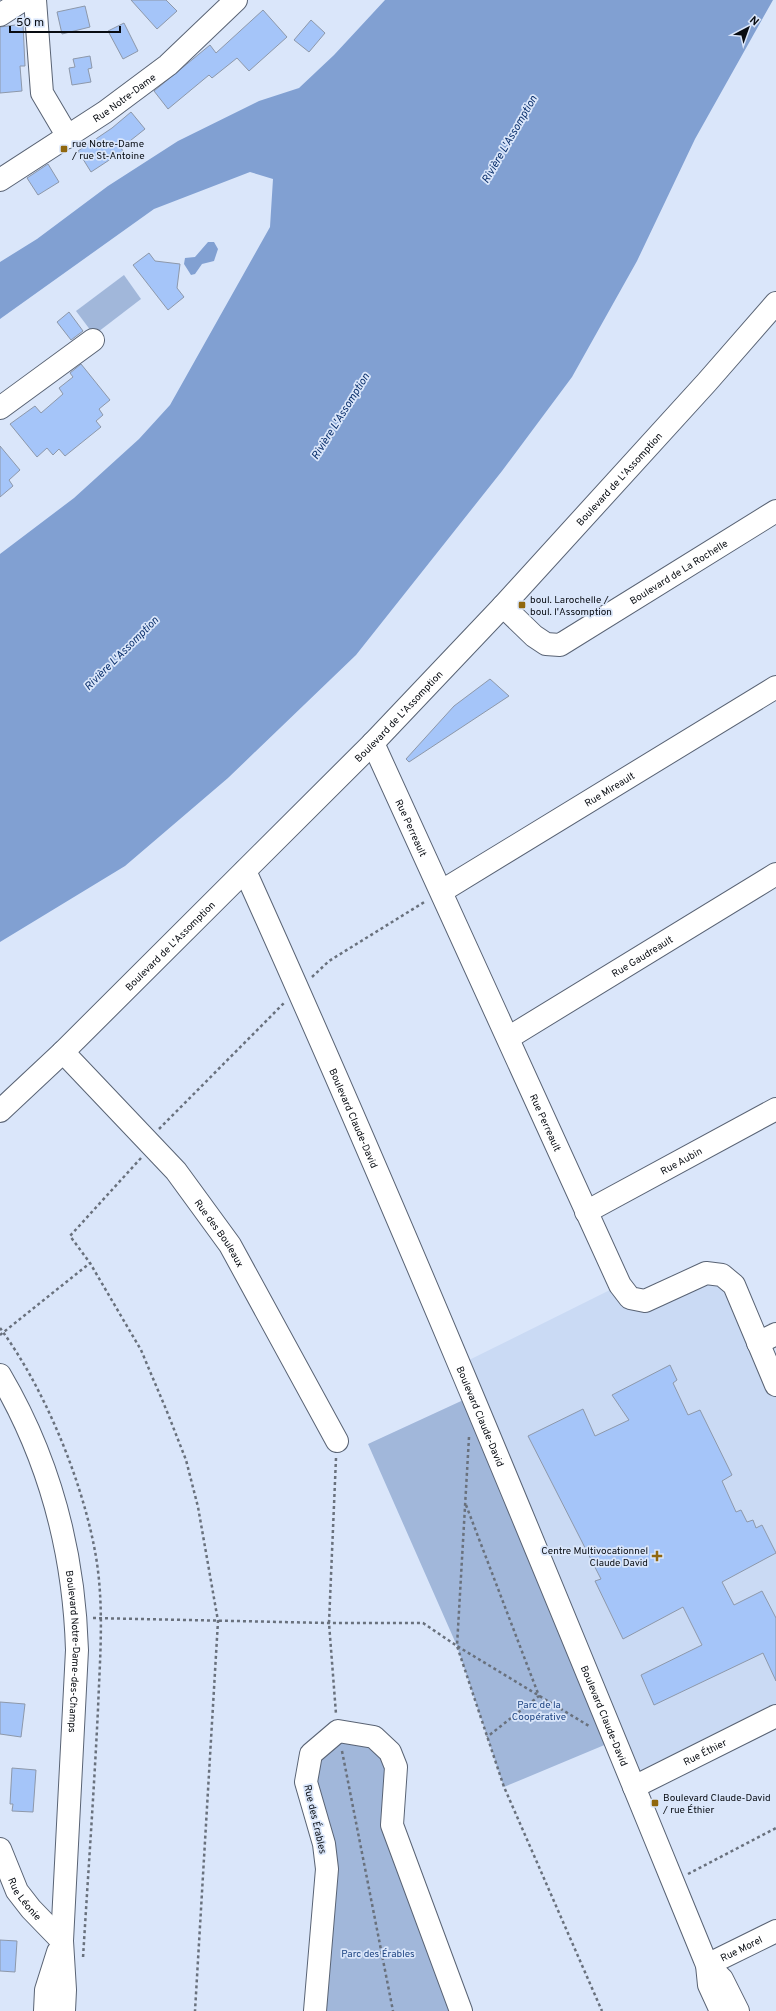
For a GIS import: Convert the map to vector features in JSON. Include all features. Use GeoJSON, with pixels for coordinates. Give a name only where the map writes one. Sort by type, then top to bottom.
{"type":"FeatureCollection","features":[{"type":"Feature","properties":{"kind":"street"},"geometry":{"type":"LineString","coordinates":[[0,15],[24,0]]}},
{"type":"Feature","properties":{"kind":"street"},"geometry":{"type":"LineString","coordinates":[[34,0],[42,93],[68,137]]}},
{"type":"Feature","properties":{"kind":"street","name":"Rue Notre-Dame"},"geometry":{"type":"LineString","coordinates":[[0,180],[105,112],[168,64],[236,0]]}},
{"type":"Feature","properties":{"kind":"street","name":"Boulevard de L'Assomption"},"geometry":{"type":"LineString","coordinates":[[0,1111],[62,1052],[373,743],[503,606],[707,382],[776,303]]}},
{"type":"Feature","properties":{"kind":"street"},"geometry":{"type":"LineString","coordinates":[[0,408],[93,340]]}},
{"type":"Feature","properties":{"kind":"street","name":"Boulevard de La Rochelle"},"geometry":{"type":"LineString","coordinates":[[503,606],[540,640],[546,644],[560,645],[776,511]]}},
{"type":"Feature","properties":{"kind":"street","name":"Rue Mireault"},"geometry":{"type":"LineString","coordinates":[[442,891],[776,686]]}},
{"type":"Feature","properties":{"kind":"street","name":"Rue Perreault"},"geometry":{"type":"LineString","coordinates":[[373,743],[442,891],[620,1285],[630,1298],[645,1301],[706,1274],[722,1275],[734,1285],[767,1339],[776,1385]]}},
{"type":"Feature","properties":{"kind":"street","name":"Boulevard Claude-David"},"geometry":{"type":"LineString","coordinates":[[245,871],[298,989],[472,1396],[707,1965],[709,1985],[721,2011]]}},
{"type":"Feature","properties":{"kind":"street","name":"Rue Gaudreault"},"geometry":{"type":"LineString","coordinates":[[508,1038],[776,874]]}},
{"type":"Feature","properties":{"kind":"street","name":"Rue des Bouleaux"},"geometry":{"type":"LineString","coordinates":[[62,1052],[176,1171],[230,1245],[337,1441]]}},
{"type":"Feature","properties":{"kind":"street","name":"Rue Aubin"},"geometry":{"type":"LineString","coordinates":[[586,1212],[776,1109]]}},
{"type":"Feature","properties":{"kind":"street","name":"Boulevard Notre-Dame-des-Champs"},"geometry":{"type":"LineString","coordinates":[[0,1375],[38,1450],[59,1516],[72,1576],[77,1650],[62,1941],[66,1990],[64,2011]]}},
{"type":"Feature","properties":{"kind":"street","name":"Rue Éthier"},"geometry":{"type":"LineString","coordinates":[[634,1787],[776,1716]]}},
{"type":"Feature","properties":{"kind":"street"},"geometry":{"type":"LineString","coordinates":[[338,1731],[374,1737],[390,1752],[396,1767],[392,1825],[461,2011]]}},
{"type":"Feature","properties":{"kind":"street","name":"Rue des Érables"},"geometry":{"type":"LineString","coordinates":[[315,2011],[326,1869],[324,1844],[306,1782],[310,1754],[338,1731]]}},
{"type":"Feature","properties":{"kind":"street","name":"Rue Léonie"},"geometry":{"type":"LineString","coordinates":[[0,1849],[17,1891],[31,1909],[62,1941]]}},
{"type":"Feature","properties":{"kind":"street","name":"Rue Morel"},"geometry":{"type":"LineString","coordinates":[[707,1965],[776,1931]]}},
{"type":"Feature","properties":{"kind":"street","name":"Boulevard Notre-Dame-des-Champs"},"geometry":{"type":"LineString","coordinates":[[45,2011],[46,1990],[62,1941]]}},
{"type":"Feature","properties":{"kind":"street","name":"Boulevard Claude-David"},"geometry":{"type":"LineString","coordinates":[[707,1965],[722,1979],[738,2011]]}},
{"type":"Feature","properties":{"kind":"path"},"geometry":{"type":"LineString","coordinates":[[195,2011],[218,1621],[198,1507],[186,1460],[141,1350],[90,1263],[70,1236],[152,1146],[159,1128],[298,989],[329,961],[442,891]]}},
{"type":"Feature","properties":{"kind":"path"},"geometry":{"type":"LineString","coordinates":[[0,1335],[90,1263]]}},
{"type":"Feature","properties":{"kind":"path"},"geometry":{"type":"LineString","coordinates":[[470,1434],[457,1646],[504,1787],[602,2011]]}},
{"type":"Feature","properties":{"kind":"path"},"geometry":{"type":"LineString","coordinates":[[337,1441],[329,1624],[338,1731],[393,2011]]}},
{"type":"Feature","properties":{"kind":"path"},"geometry":{"type":"LineString","coordinates":[[466,1503],[539,1696]]}},
{"type":"Feature","properties":{"kind":"path"},"geometry":{"type":"LineString","coordinates":[[76,1618],[329,1624],[423,1624],[614,1741]]}},
{"type":"Feature","properties":{"kind":"path"},"geometry":{"type":"LineString","coordinates":[[487,1737],[539,1696]]}},
{"type":"Feature","properties":{"kind":"path"},"geometry":{"type":"LineString","coordinates":[[673,1882],[776,1828]]}},
{"type":"Feature","properties":{"kind":"shaded area","name":"Centre Multivocationnel Claude David"},"geometry":{"type":"Polygon","coordinates":[[[722,1275],[776,1385],[776,1716],[634,1787],[467,1361],[620,1285],[630,1298],[722,1275]]]}},
{"type":"Feature","properties":{"kind":"green space"},"geometry":{"type":"Polygon","coordinates":[[[124,275],[141,299],[94,335],[76,311],[124,275]]]}},
{"type":"Feature","properties":{"kind":"green space","name":"Parc de la Coopérative"},"geometry":{"type":"Polygon","coordinates":[[[472,1396],[614,1741],[504,1787],[457,1646],[368,1444],[472,1396]]]}},
{"type":"Feature","properties":{"kind":"green space","name":"Parc des Érables"},"geometry":{"type":"Polygon","coordinates":[[[338,1731],[390,1752],[392,1825],[461,2011],[315,2011],[327,1869],[311,1754],[338,1731]]]}},
{"type":"Feature","properties":{"kind":"water","name":"Rivière L'Assomption"},"geometry":{"type":"Polygon","coordinates":[[[385,0],[773,0],[695,139],[637,261],[572,377],[502,471],[356,655],[228,778],[125,866],[0,942],[0,554],[74,498],[139,439],[170,405],[270,227],[273,179],[250,172],[154,209],[0,319],[0,262],[37,239],[108,186],[178,141],[259,101],[299,88],[334,55],[385,0]]]}},
{"type":"Feature","properties":{"kind":"water"},"geometry":{"type":"Polygon","coordinates":[[[208,242],[214,242],[218,249],[214,261],[202,264],[195,274],[191,275],[184,264],[185,258],[195,257],[208,242]]]}},
{"type":"Feature","properties":{"kind":"building"},"geometry":{"type":"Polygon","coordinates":[[[131,0],[166,0],[177,11],[157,29],[131,0]]]}},
{"type":"Feature","properties":{"kind":"building"},"geometry":{"type":"Polygon","coordinates":[[[85,6],[90,27],[62,34],[57,12],[85,6]]]}},
{"type":"Feature","properties":{"kind":"building"},"geometry":{"type":"Polygon","coordinates":[[[263,10],[287,37],[249,71],[237,58],[212,78],[209,75],[168,109],[154,91],[210,45],[216,53],[263,10]]]}},
{"type":"Feature","properties":{"kind":"building"},"geometry":{"type":"Polygon","coordinates":[[[311,20],[325,33],[309,52],[294,40],[311,20]]]}},
{"type":"Feature","properties":{"kind":"building"},"geometry":{"type":"Polygon","coordinates":[[[124,23],[138,51],[123,59],[108,31],[124,23]]]}},
{"type":"Feature","properties":{"kind":"building"},"geometry":{"type":"Polygon","coordinates":[[[23,24],[25,66],[20,66],[22,91],[0,93],[0,27],[23,24]]]}},
{"type":"Feature","properties":{"kind":"building"},"geometry":{"type":"Polygon","coordinates":[[[90,56],[92,68],[88,69],[91,82],[72,85],[69,68],[75,67],[73,59],[90,56]]]}},
{"type":"Feature","properties":{"kind":"building"},"geometry":{"type":"Polygon","coordinates":[[[131,112],[145,129],[121,148],[123,151],[91,172],[78,151],[112,128],[131,112]]]}},
{"type":"Feature","properties":{"kind":"building"},"geometry":{"type":"Polygon","coordinates":[[[48,164],[59,182],[38,195],[27,178],[48,164]]]}},
{"type":"Feature","properties":{"kind":"building"},"geometry":{"type":"Polygon","coordinates":[[[149,253],[155,261],[180,264],[177,288],[184,297],[168,310],[133,265],[149,253]]]}},
{"type":"Feature","properties":{"kind":"building"},"geometry":{"type":"Polygon","coordinates":[[[69,312],[83,331],[71,340],[57,322],[69,312]]]}},
{"type":"Feature","properties":{"kind":"building"},"geometry":{"type":"Polygon","coordinates":[[[81,364],[110,400],[99,409],[103,415],[96,421],[101,427],[65,456],[59,449],[53,455],[47,448],[37,457],[10,424],[35,406],[41,413],[63,394],[59,388],[73,377],[70,373],[81,364]]]}},
{"type":"Feature","properties":{"kind":"building"},"geometry":{"type":"Polygon","coordinates":[[[0,446],[20,470],[9,480],[13,486],[0,497],[0,446]]]}},
{"type":"Feature","properties":{"kind":"building"},"geometry":{"type":"Polygon","coordinates":[[[490,679],[509,696],[409,762],[406,759],[454,706],[490,679]]]}},
{"type":"Feature","properties":{"kind":"building"},"geometry":{"type":"Polygon","coordinates":[[[670,1365],[677,1380],[673,1383],[688,1415],[700,1410],[732,1475],[722,1481],[736,1512],[741,1510],[747,1522],[753,1520],[756,1528],[762,1525],[776,1553],[722,1582],[734,1605],[762,1591],[776,1618],[776,1681],[763,1653],[654,1705],[641,1675],[702,1645],[683,1607],[623,1639],[595,1581],[601,1579],[528,1436],[583,1409],[595,1436],[629,1420],[612,1395],[670,1365]]]}},
{"type":"Feature","properties":{"kind":"building"},"geometry":{"type":"Polygon","coordinates":[[[0,1702],[25,1704],[21,1737],[0,1734],[0,1702]]]}},
{"type":"Feature","properties":{"kind":"building"},"geometry":{"type":"Polygon","coordinates":[[[12,1768],[36,1770],[33,1812],[12,1811],[13,1804],[10,1804],[12,1768]]]}},
{"type":"Feature","properties":{"kind":"building"},"geometry":{"type":"Polygon","coordinates":[[[0,1940],[17,1941],[15,1972],[0,1971],[0,1940]]]}},
{"type":"Feature","properties":{"kind":"place","name":"rue Notre-Dame / rue St-Antoine"},"geometry":{"type":"Point","coordinates":[64,149]}},
{"type":"Feature","properties":{"kind":"place","name":"boul. Larochelle / boul. l'Assomption"},"geometry":{"type":"Point","coordinates":[522,605]}},
{"type":"Feature","properties":{"kind":"place","name":"Centre Multivocationnel Claude David"},"geometry":{"type":"Point","coordinates":[657,1556]}},
{"type":"Feature","properties":{"kind":"place","name":"Boulevard Claude-David / rue Éthier"},"geometry":{"type":"Point","coordinates":[655,1803]}}]}
